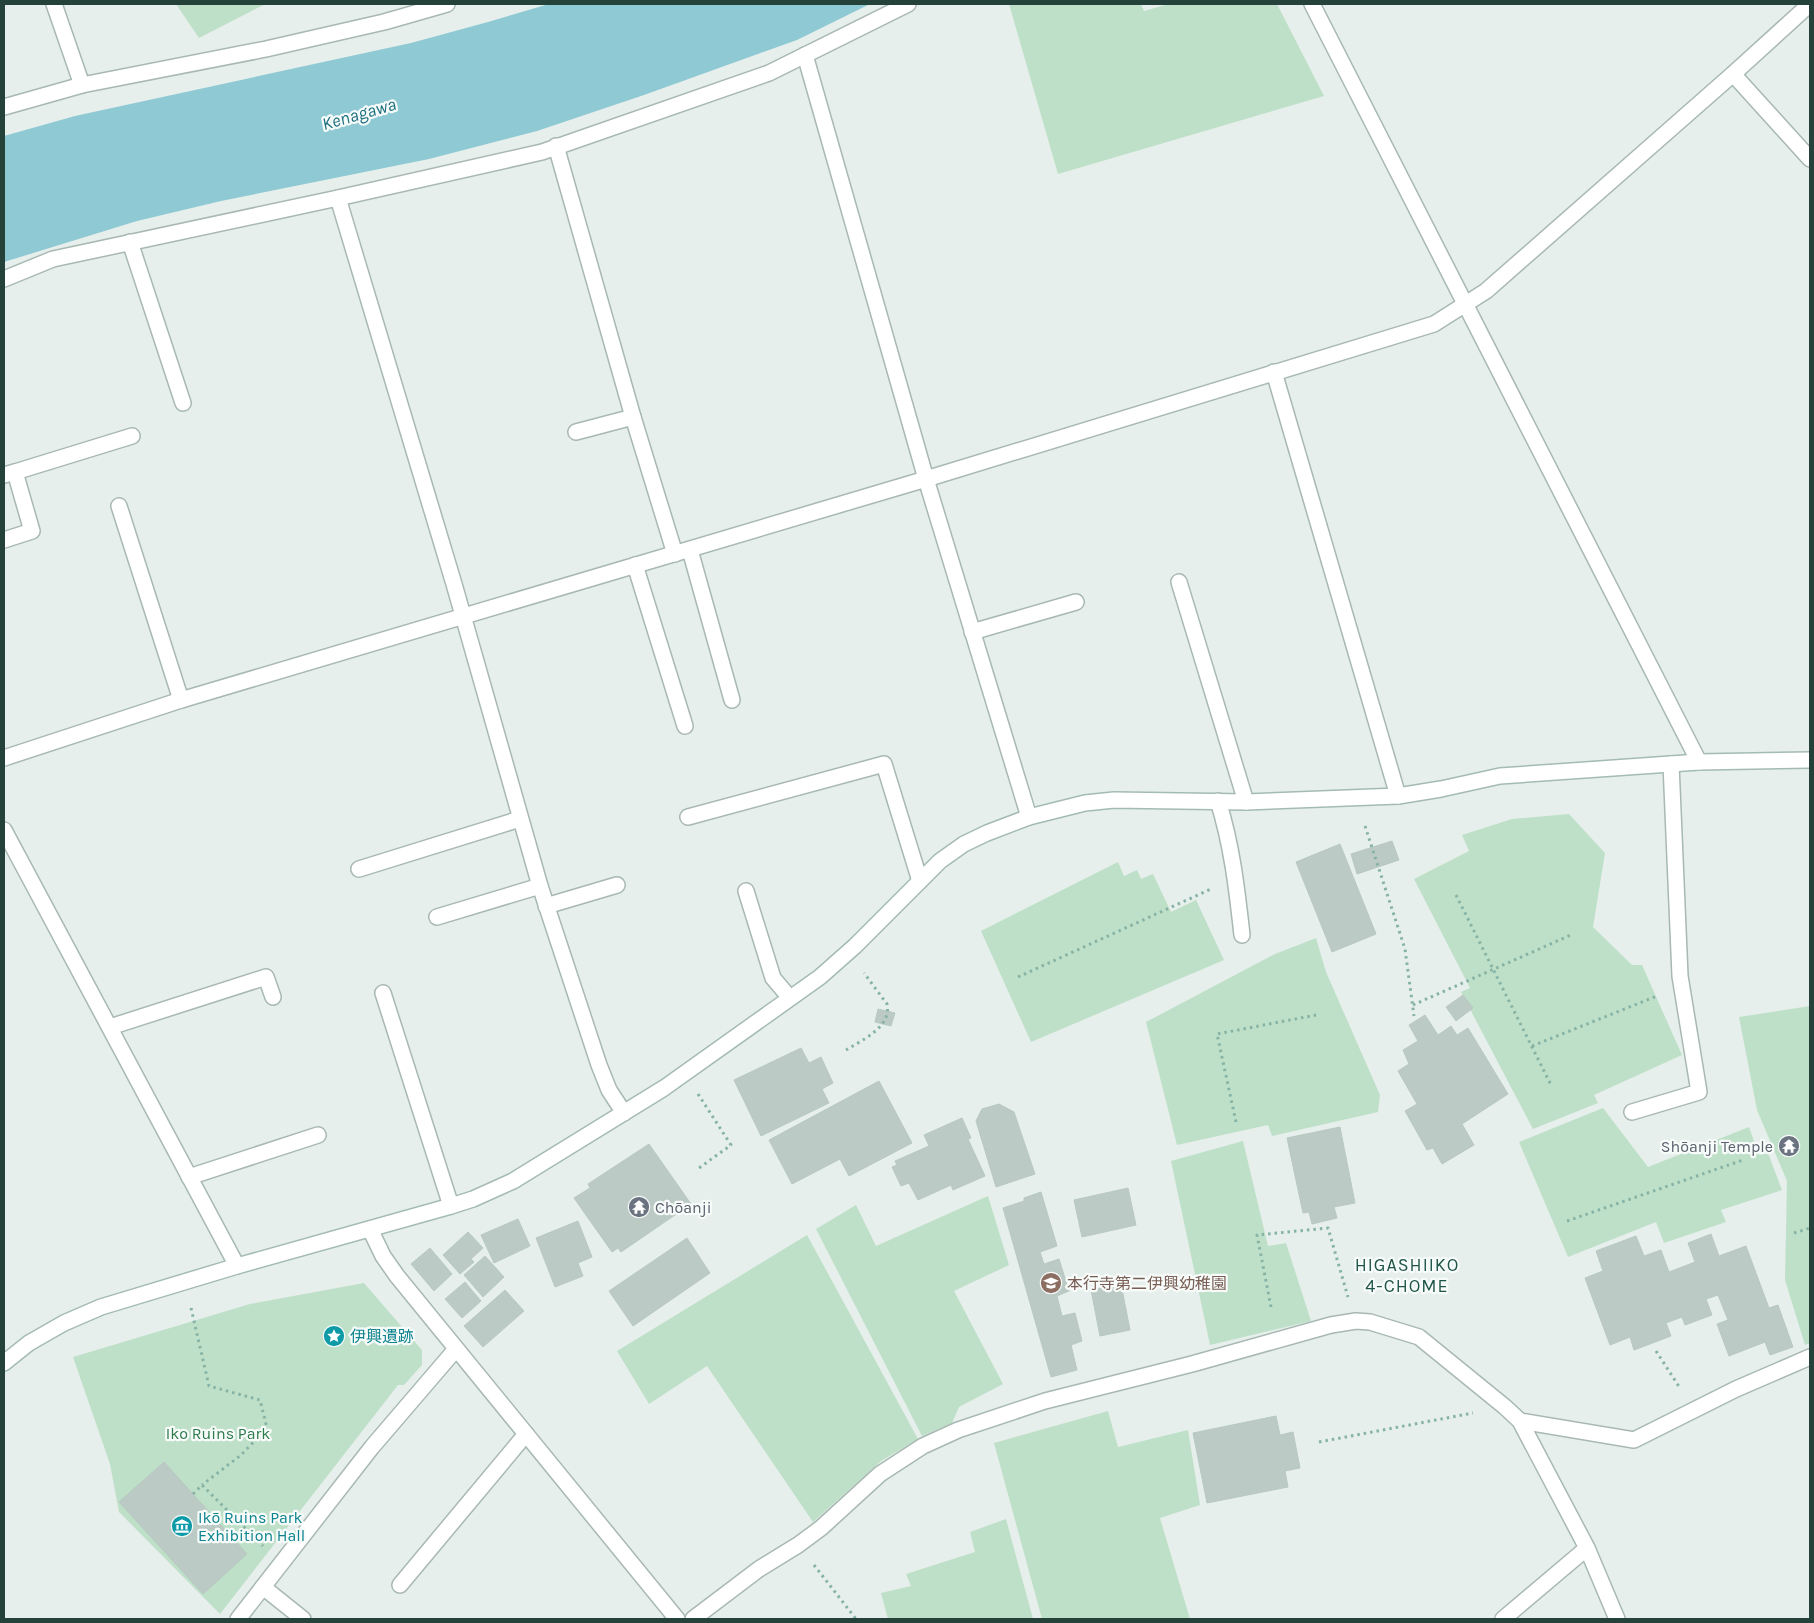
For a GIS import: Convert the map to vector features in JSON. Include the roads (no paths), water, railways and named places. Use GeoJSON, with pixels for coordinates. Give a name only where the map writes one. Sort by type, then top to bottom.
{"type":"FeatureCollection","features":[{"type":"Feature","properties":{"kind":"street"},"geometry":{"type":"LineString","coordinates":[[54,4],[82,85]]}},
{"type":"Feature","properties":{"kind":"street"},"geometry":{"type":"LineString","coordinates":[[4,107],[82,85],[266,50],[384,22],[447,4]]}},
{"type":"Feature","properties":{"kind":"street"},"geometry":{"type":"LineString","coordinates":[[4,279],[53,259],[542,152],[769,73],[908,4]]}},
{"type":"Feature","properties":{"kind":"street"},"geometry":{"type":"LineString","coordinates":[[1312,4],[1699,762]]}},
{"type":"Feature","properties":{"kind":"street"},"geometry":{"type":"LineString","coordinates":[[4,758],[181,700],[926,480],[1434,324],[1486,291],[1734,74],[1810,4]]}},
{"type":"Feature","properties":{"kind":"street"},"geometry":{"type":"LineString","coordinates":[[805,55],[926,480],[1028,817]]}},
{"type":"Feature","properties":{"kind":"street"},"geometry":{"type":"LineString","coordinates":[[1734,74],[1810,160]]}},
{"type":"Feature","properties":{"kind":"street"},"geometry":{"type":"LineString","coordinates":[[556,146],[633,417],[683,552],[732,700]]}},
{"type":"Feature","properties":{"kind":"street"},"geometry":{"type":"LineString","coordinates":[[338,198],[464,616],[546,906],[599,1065],[609,1090],[624,1114]]}},
{"type":"Feature","properties":{"kind":"street"},"geometry":{"type":"LineString","coordinates":[[130,242],[183,403]]}},
{"type":"Feature","properties":{"kind":"street"},"geometry":{"type":"LineString","coordinates":[[1274,372],[1398,796]]}},
{"type":"Feature","properties":{"kind":"street"},"geometry":{"type":"LineString","coordinates":[[576,432],[633,417]]}},
{"type":"Feature","properties":{"kind":"street"},"geometry":{"type":"LineString","coordinates":[[4,540],[32,531],[9,473],[132,436]]}},
{"type":"Feature","properties":{"kind":"street"},"geometry":{"type":"LineString","coordinates":[[118,506],[181,700]]}},
{"type":"Feature","properties":{"kind":"street"},"geometry":{"type":"LineString","coordinates":[[636,565],[685,726]]}},
{"type":"Feature","properties":{"kind":"street"},"geometry":{"type":"LineString","coordinates":[[1179,582],[1246,802]]}},
{"type":"Feature","properties":{"kind":"street"},"geometry":{"type":"LineString","coordinates":[[972,632],[1076,602]]}},
{"type":"Feature","properties":{"kind":"street"},"geometry":{"type":"LineString","coordinates":[[4,1363],[29,1343],[57,1327],[100,1307],[237,1266],[451,1206],[473,1199],[513,1181],[664,1088],[820,977],[855,946],[940,861],[964,844],[1028,817],[1085,803],[1114,800],[1246,802],[1398,796],[1500,776],[1699,762],[1810,760]]}},
{"type":"Feature","properties":{"kind":"street"},"geometry":{"type":"LineString","coordinates":[[688,818],[884,764],[920,881]]}},
{"type":"Feature","properties":{"kind":"street"},"geometry":{"type":"LineString","coordinates":[[1632,1112],[1699,1092],[1680,976],[1671,764]]}},
{"type":"Feature","properties":{"kind":"street"},"geometry":{"type":"LineString","coordinates":[[1218,801],[1226,827],[1236,877],[1242,936]]}},
{"type":"Feature","properties":{"kind":"street"},"geometry":{"type":"LineString","coordinates":[[359,869],[520,819]]}},
{"type":"Feature","properties":{"kind":"street"},"geometry":{"type":"LineString","coordinates":[[4,830],[237,1266]]}},
{"type":"Feature","properties":{"kind":"street"},"geometry":{"type":"LineString","coordinates":[[546,906],[617,885]]}},
{"type":"Feature","properties":{"kind":"street"},"geometry":{"type":"LineString","coordinates":[[437,917],[540,886]]}},
{"type":"Feature","properties":{"kind":"street"},"geometry":{"type":"LineString","coordinates":[[746,892],[773,978],[790,998]]}},
{"type":"Feature","properties":{"kind":"street"},"geometry":{"type":"LineString","coordinates":[[110,1027],[266,977],[273,997]]}},
{"type":"Feature","properties":{"kind":"street"},"geometry":{"type":"LineString","coordinates":[[383,993],[451,1206]]}},
{"type":"Feature","properties":{"kind":"street"},"geometry":{"type":"LineString","coordinates":[[189,1177],[318,1135]]}},
{"type":"Feature","properties":{"kind":"street"},"geometry":{"type":"LineString","coordinates":[[370,1229],[383,1256],[456,1349],[677,1619]]}},
{"type":"Feature","properties":{"kind":"street"},"geometry":{"type":"LineString","coordinates":[[693,1619],[759,1569],[798,1545],[820,1528],[880,1474],[923,1446],[958,1430],[1045,1401],[1192,1364],[1332,1325],[1356,1321],[1370,1322],[1419,1337],[1520,1421],[1587,1548],[1616,1619]]}},
{"type":"Feature","properties":{"kind":"street"},"geometry":{"type":"LineString","coordinates":[[238,1619],[372,1448],[456,1349]]}},
{"type":"Feature","properties":{"kind":"street"},"geometry":{"type":"LineString","coordinates":[[1520,1421],[1634,1440],[1690,1411],[1810,1357]]}},
{"type":"Feature","properties":{"kind":"street"},"geometry":{"type":"LineString","coordinates":[[400,1585],[526,1434]]}},
{"type":"Feature","properties":{"kind":"street"},"geometry":{"type":"LineString","coordinates":[[1502,1619],[1587,1548]]}},
{"type":"Feature","properties":{"kind":"street"},"geometry":{"type":"LineString","coordinates":[[263,1587],[302,1619]]}},
{"type":"Feature","properties":{"kind":"water","name":"Kenagawa"},"geometry":{"type":"Polygon","coordinates":[[[549,4],[870,4],[797,40],[537,131],[429,159],[221,201],[137,221],[4,262],[4,136],[75,116],[411,43],[549,4]]]}},
{"type":"Feature","properties":{"kind":"place","name":"Shōanji Temple"},"geometry":{"type":"Point","coordinates":[1789,1146]}},
{"type":"Feature","properties":{"kind":"place","name":"Chōanji"},"geometry":{"type":"Point","coordinates":[639,1207]}},
{"type":"Feature","properties":{"kind":"place","name":"本行寺第二伊興幼稚園"},"geometry":{"type":"Point","coordinates":[1051,1283]}},
{"type":"Feature","properties":{"kind":"place","name":"伊興遺跡"},"geometry":{"type":"Point","coordinates":[334,1336]}},
{"type":"Feature","properties":{"kind":"place","name":"Ikō Ruins Park Exhibition Hall"},"geometry":{"type":"Point","coordinates":[182,1526]}},
{"type":"Feature","properties":{"kind":"district","name":"HIGASHIIKO 4-CHOME"},"geometry":{"type":"Point","coordinates":[1407,1275]}},
{"type":"Feature","properties":{"kind":"park label","name":"Iko Ruins Park"},"geometry":{"type":"Point","coordinates":[218,1433]}}]}
